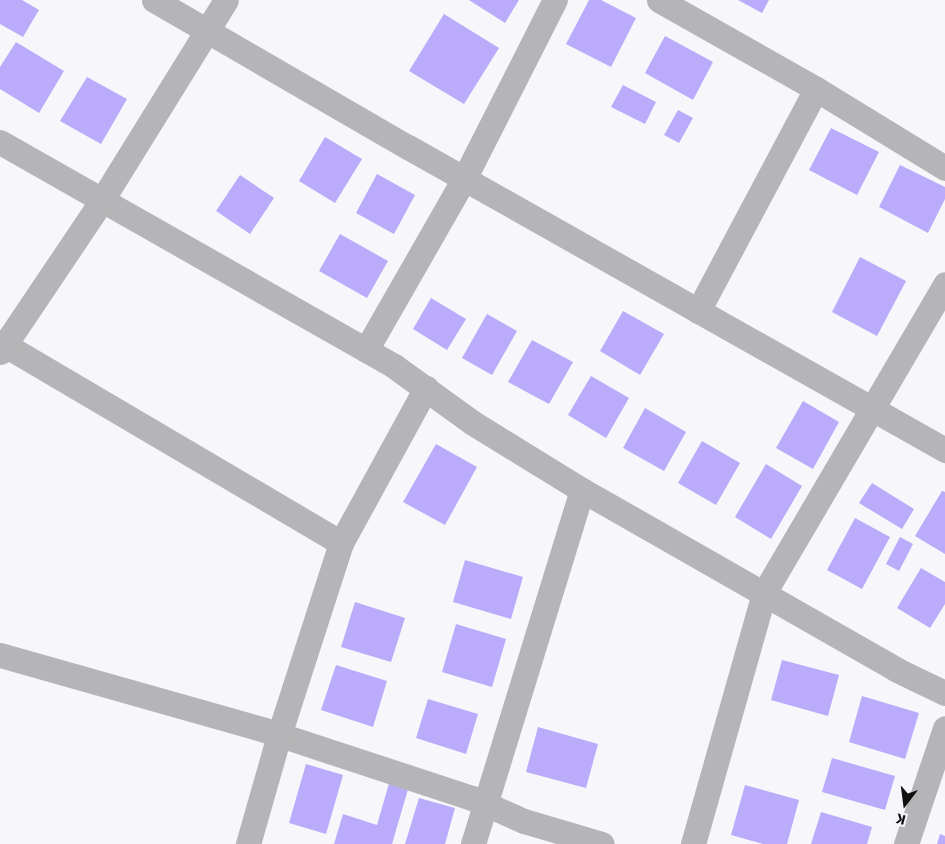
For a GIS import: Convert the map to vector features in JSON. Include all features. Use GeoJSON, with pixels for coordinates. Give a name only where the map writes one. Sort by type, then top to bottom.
{"type":"FeatureCollection","features":[{"type":"Feature","properties":{"kind":"street"},"geometry":{"type":"LineString","coordinates":[[154,0],[464,179],[945,450]]}},
{"type":"Feature","properties":{"kind":"street"},"geometry":{"type":"LineString","coordinates":[[226,0],[102,200],[2,346],[341,543]]}},
{"type":"Feature","properties":{"kind":"street"},"geometry":{"type":"LineString","coordinates":[[366,350],[464,179],[555,0]]}},
{"type":"Feature","properties":{"kind":"street"},"geometry":{"type":"LineString","coordinates":[[659,0],[816,89],[945,168]]}},
{"type":"Feature","properties":{"kind":"street"},"geometry":{"type":"LineString","coordinates":[[698,311],[816,89]]}},
{"type":"Feature","properties":{"kind":"street"},"geometry":{"type":"LineString","coordinates":[[0,142],[394,366],[473,423],[582,490],[897,670],[945,693]]}},
{"type":"Feature","properties":{"kind":"street"},"geometry":{"type":"LineString","coordinates":[[693,844],[764,593],[945,284]]}},
{"type":"Feature","properties":{"kind":"street"},"geometry":{"type":"LineString","coordinates":[[248,844],[279,735],[341,543],[426,388]]}},
{"type":"Feature","properties":{"kind":"street"},"geometry":{"type":"LineString","coordinates":[[473,844],[582,490]]}},
{"type":"Feature","properties":{"kind":"street"},"geometry":{"type":"LineString","coordinates":[[0,656],[279,735],[484,804],[524,821],[602,844]]}},
{"type":"Feature","properties":{"kind":"street"},"geometry":{"type":"LineString","coordinates":[[906,844],[945,728]]}},
{"type":"Feature","properties":{"kind":"building"},"geometry":{"type":"Polygon","coordinates":[[[0,0],[22,0],[39,10],[23,37],[0,24],[0,0]]]}},
{"type":"Feature","properties":{"kind":"building"},"geometry":{"type":"Polygon","coordinates":[[[469,0],[519,0],[505,23],[469,0]]]}},
{"type":"Feature","properties":{"kind":"building"},"geometry":{"type":"Polygon","coordinates":[[[589,0],[601,0],[636,18],[611,67],[566,44],[589,0]]]}},
{"type":"Feature","properties":{"kind":"building"},"geometry":{"type":"Polygon","coordinates":[[[738,0],[769,0],[762,13],[738,0]]]}},
{"type":"Feature","properties":{"kind":"building"},"geometry":{"type":"Polygon","coordinates":[[[444,14],[499,48],[464,104],[409,71],[444,14]]]}},
{"type":"Feature","properties":{"kind":"building"},"geometry":{"type":"Polygon","coordinates":[[[665,36],[713,62],[693,100],[645,73],[665,36]]]}},
{"type":"Feature","properties":{"kind":"building"},"geometry":{"type":"Polygon","coordinates":[[[16,42],[64,71],[39,113],[0,89],[0,67],[16,42]]]}},
{"type":"Feature","properties":{"kind":"building"},"geometry":{"type":"Polygon","coordinates":[[[87,77],[127,99],[101,144],[60,121],[87,77]]]}},
{"type":"Feature","properties":{"kind":"building"},"geometry":{"type":"Polygon","coordinates":[[[623,85],[656,102],[645,124],[611,107],[623,85]]]}},
{"type":"Feature","properties":{"kind":"building"},"geometry":{"type":"Polygon","coordinates":[[[678,110],[693,118],[679,143],[664,135],[678,110]]]}},
{"type":"Feature","properties":{"kind":"building"},"geometry":{"type":"Polygon","coordinates":[[[831,128],[879,152],[857,195],[809,170],[831,128]]]}},
{"type":"Feature","properties":{"kind":"building"},"geometry":{"type":"Polygon","coordinates":[[[325,137],[362,159],[335,203],[299,181],[325,137]]]}},
{"type":"Feature","properties":{"kind":"building"},"geometry":{"type":"Polygon","coordinates":[[[900,165],[945,187],[945,199],[928,233],[879,207],[900,165]]]}},
{"type":"Feature","properties":{"kind":"building"},"geometry":{"type":"Polygon","coordinates":[[[377,174],[415,195],[394,234],[356,213],[377,174]]]}},
{"type":"Feature","properties":{"kind":"building"},"geometry":{"type":"Polygon","coordinates":[[[240,175],[274,198],[250,234],[216,211],[240,175]]]}},
{"type":"Feature","properties":{"kind":"building"},"geometry":{"type":"Polygon","coordinates":[[[340,234],[388,261],[367,298],[319,271],[340,234]]]}},
{"type":"Feature","properties":{"kind":"building"},"geometry":{"type":"Polygon","coordinates":[[[860,257],[906,281],[877,336],[832,312],[860,257]]]}},
{"type":"Feature","properties":{"kind":"building"},"geometry":{"type":"Polygon","coordinates":[[[431,298],[466,319],[447,350],[413,329],[431,298]]]}},
{"type":"Feature","properties":{"kind":"building"},"geometry":{"type":"Polygon","coordinates":[[[623,311],[664,334],[640,375],[600,351],[623,311]]]}},
{"type":"Feature","properties":{"kind":"building"},"geometry":{"type":"Polygon","coordinates":[[[487,314],[517,331],[492,375],[462,358],[487,314]]]}},
{"type":"Feature","properties":{"kind":"building"},"geometry":{"type":"Polygon","coordinates":[[[532,340],[573,362],[549,404],[508,382],[532,340]]]}},
{"type":"Feature","properties":{"kind":"building"},"geometry":{"type":"Polygon","coordinates":[[[591,376],[629,398],[606,438],[568,415],[591,376]]]}},
{"type":"Feature","properties":{"kind":"building"},"geometry":{"type":"Polygon","coordinates":[[[803,401],[839,422],[813,469],[776,448],[803,401]]]}},
{"type":"Feature","properties":{"kind":"building"},"geometry":{"type":"Polygon","coordinates":[[[645,408],[686,432],[664,471],[623,448],[645,408]]]}},
{"type":"Feature","properties":{"kind":"building"},"geometry":{"type":"Polygon","coordinates":[[[702,441],[740,463],[716,505],[678,483],[702,441]]]}},
{"type":"Feature","properties":{"kind":"building"},"geometry":{"type":"Polygon","coordinates":[[[436,444],[477,467],[445,525],[403,502],[436,444]]]}},
{"type":"Feature","properties":{"kind":"building"},"geometry":{"type":"Polygon","coordinates":[[[766,464],[802,486],[771,539],[735,517],[766,464]]]}},
{"type":"Feature","properties":{"kind":"building"},"geometry":{"type":"Polygon","coordinates":[[[872,483],[914,509],[902,529],[859,503],[872,483]]]}},
{"type":"Feature","properties":{"kind":"building"},"geometry":{"type":"Polygon","coordinates":[[[942,491],[945,492],[945,554],[915,536],[942,491]]]}},
{"type":"Feature","properties":{"kind":"building"},"geometry":{"type":"Polygon","coordinates":[[[855,518],[890,537],[862,589],[827,570],[855,518]]]}},
{"type":"Feature","properties":{"kind":"building"},"geometry":{"type":"Polygon","coordinates":[[[900,537],[913,544],[899,571],[886,564],[900,537]]]}},
{"type":"Feature","properties":{"kind":"building"},"geometry":{"type":"Polygon","coordinates":[[[465,560],[523,577],[511,619],[453,602],[465,560]]]}},
{"type":"Feature","properties":{"kind":"building"},"geometry":{"type":"Polygon","coordinates":[[[921,568],[945,582],[945,604],[930,628],[897,608],[921,568]]]}},
{"type":"Feature","properties":{"kind":"building"},"geometry":{"type":"Polygon","coordinates":[[[355,602],[405,618],[391,662],[341,647],[355,602]]]}},
{"type":"Feature","properties":{"kind":"building"},"geometry":{"type":"Polygon","coordinates":[[[456,624],[506,639],[492,687],[442,672],[456,624]]]}},
{"type":"Feature","properties":{"kind":"building"},"geometry":{"type":"Polygon","coordinates":[[[782,660],[839,675],[828,716],[771,700],[782,660]]]}},
{"type":"Feature","properties":{"kind":"building"},"geometry":{"type":"Polygon","coordinates":[[[336,665],[387,681],[373,727],[321,710],[336,665]]]}},
{"type":"Feature","properties":{"kind":"building"},"geometry":{"type":"Polygon","coordinates":[[[862,696],[919,713],[905,759],[849,742],[862,696]]]}},
{"type":"Feature","properties":{"kind":"building"},"geometry":{"type":"Polygon","coordinates":[[[428,699],[478,714],[466,754],[416,738],[428,699]]]}},
{"type":"Feature","properties":{"kind":"building"},"geometry":{"type":"Polygon","coordinates":[[[538,727],[598,744],[586,788],[526,772],[538,727]]]}},
{"type":"Feature","properties":{"kind":"building"},"geometry":{"type":"Polygon","coordinates":[[[832,758],[895,776],[885,810],[822,792],[832,758]]]}},
{"type":"Feature","properties":{"kind":"building"},"geometry":{"type":"Polygon","coordinates":[[[306,764],[343,775],[326,834],[289,823],[306,764]]]}},
{"type":"Feature","properties":{"kind":"building"},"geometry":{"type":"Polygon","coordinates":[[[390,780],[409,786],[392,844],[334,844],[343,814],[377,825],[390,780]]]}},
{"type":"Feature","properties":{"kind":"building"},"geometry":{"type":"Polygon","coordinates":[[[745,785],[799,800],[787,844],[763,844],[731,835],[745,785]]]}},
{"type":"Feature","properties":{"kind":"building"},"geometry":{"type":"Polygon","coordinates":[[[419,798],[455,808],[445,844],[405,844],[419,798]]]}},
{"type":"Feature","properties":{"kind":"building"},"geometry":{"type":"Polygon","coordinates":[[[821,812],[872,827],[867,844],[811,844],[821,812]]]}},
{"type":"Feature","properties":{"kind":"building"},"geometry":{"type":"Polygon","coordinates":[[[940,834],[945,836],[945,844],[937,844],[940,834]]]}}]}
